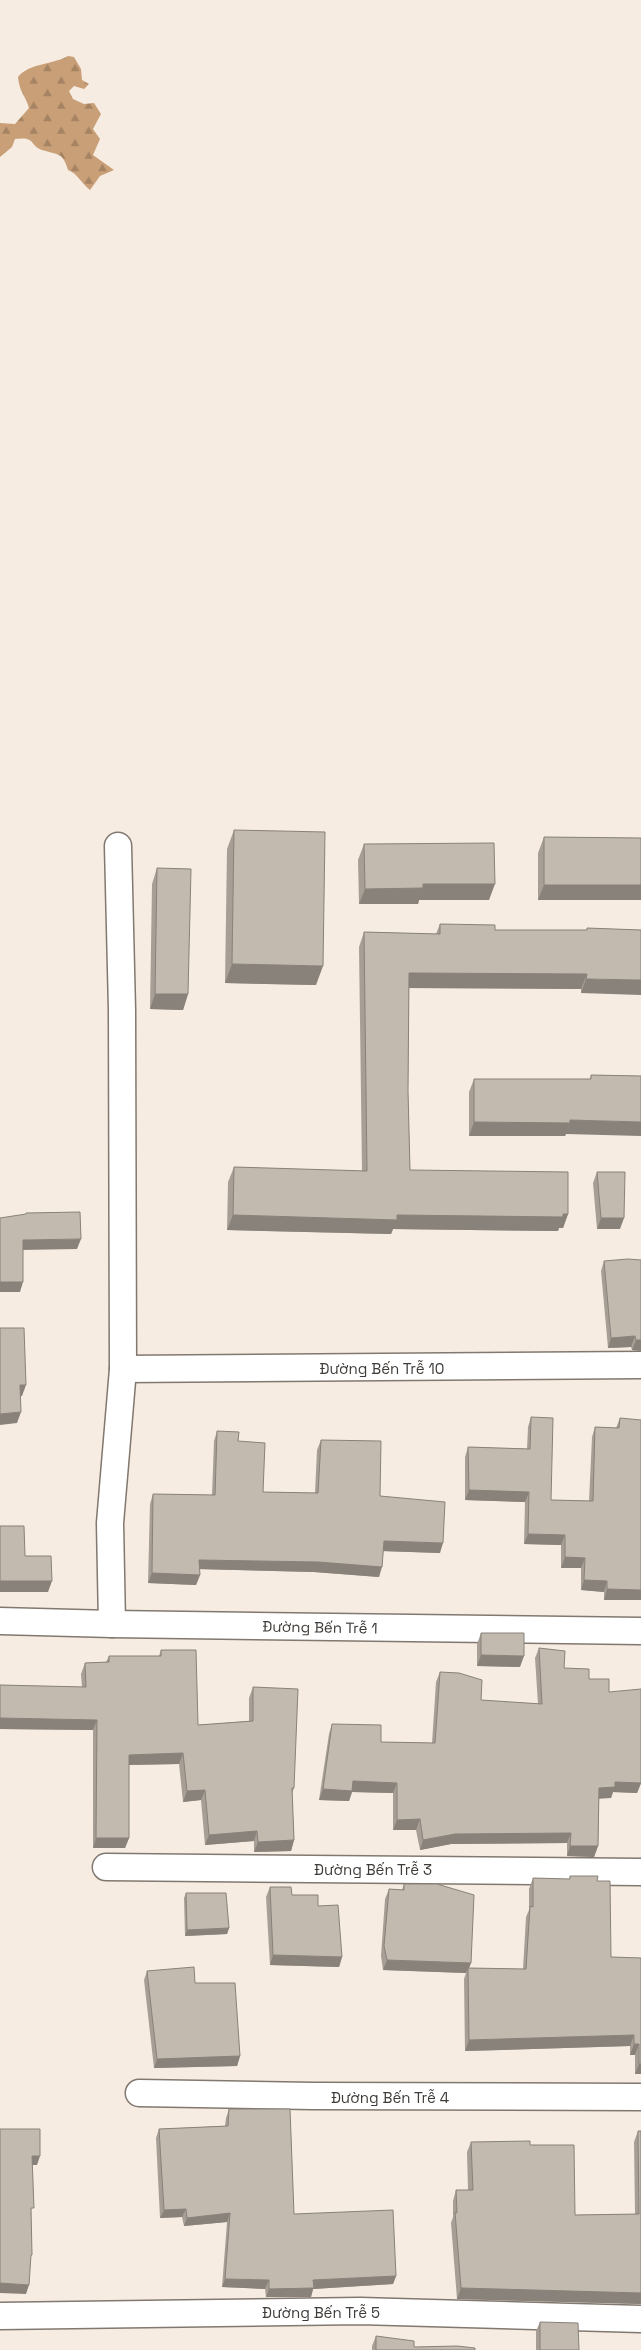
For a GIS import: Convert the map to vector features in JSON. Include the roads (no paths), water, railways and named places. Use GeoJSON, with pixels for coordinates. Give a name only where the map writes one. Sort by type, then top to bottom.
{"type":"FeatureCollection","features":[{"type":"Feature","properties":{"kind":"street"},"geometry":{"type":"LineString","coordinates":[[112,1624],[110,1523],[123,1369],[122,1010],[118,846]]}},
{"type":"Feature","properties":{"kind":"street","name":"Đường Bến Trễ 10"},"geometry":{"type":"LineString","coordinates":[[123,1369],[641,1365]]}},
{"type":"Feature","properties":{"kind":"street","name":"Đường Bến Trễ 1"},"geometry":{"type":"LineString","coordinates":[[0,1621],[641,1631]]}},
{"type":"Feature","properties":{"kind":"street","name":"Đường Bến Trễ 3"},"geometry":{"type":"LineString","coordinates":[[106,1867],[641,1872]]}},
{"type":"Feature","properties":{"kind":"street","name":"Đường Bến Trễ 4"},"geometry":{"type":"LineString","coordinates":[[139,2093],[313,2096],[641,2097]]}},
{"type":"Feature","properties":{"kind":"street","name":"Đường Bến Trễ 5"},"geometry":{"type":"LineString","coordinates":[[0,2316],[360,2312],[641,2318]]}}]}
